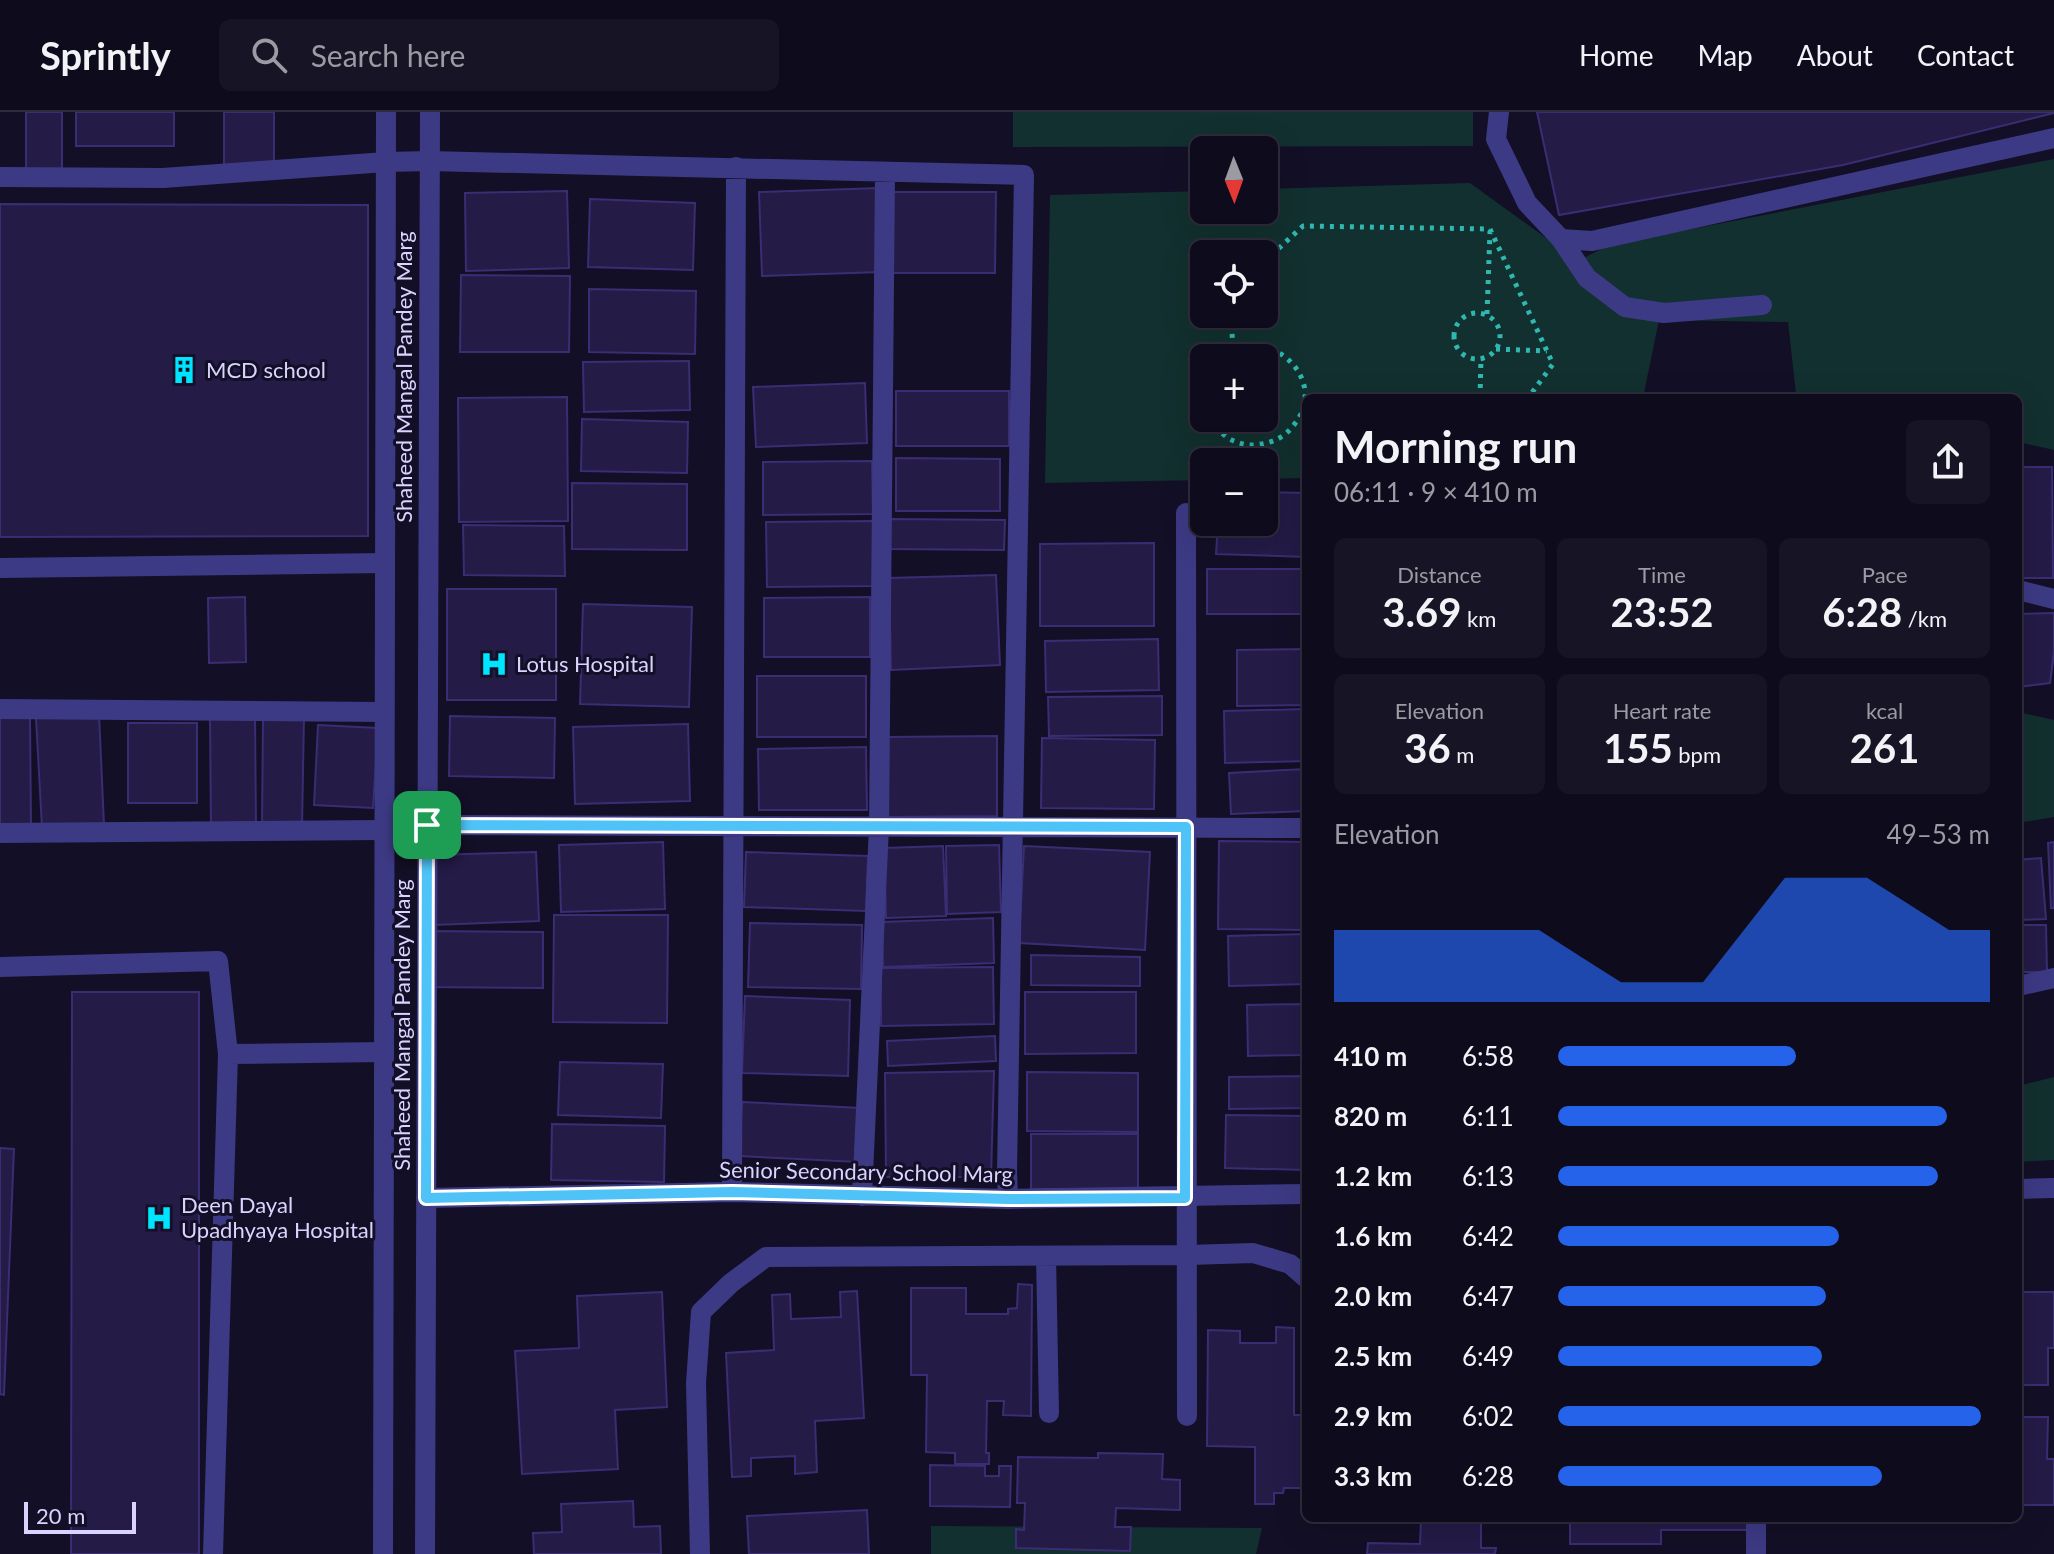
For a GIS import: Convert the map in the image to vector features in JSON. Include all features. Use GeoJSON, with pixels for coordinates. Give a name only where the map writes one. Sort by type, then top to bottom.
{"type":"FeatureCollection","features":[{"type":"Feature","properties":{"kind":"street","name":"Shaheed Mangal Pandey Marg"},"geometry":{"type":"LineString","coordinates":[[383,1554],[386,112]]}},
{"type":"Feature","properties":{"kind":"street","name":"Shaheed Mangal Pandey Marg"},"geometry":{"type":"LineString","coordinates":[[425,1554],[430,112]]}},
{"type":"Feature","properties":{"kind":"street"},"geometry":{"type":"LineString","coordinates":[[1499,112],[1496,139],[1527,203],[1561,239],[1587,278],[1625,307],[1664,313],[1762,305]]}},
{"type":"Feature","properties":{"kind":"street"},"geometry":{"type":"LineString","coordinates":[[1561,239],[1592,241],[2054,138]]}},
{"type":"Feature","properties":{"kind":"street"},"geometry":{"type":"LineString","coordinates":[[0,177],[163,178],[429,161],[1024,175],[1008,1199]]}},
{"type":"Feature","properties":{"kind":"street"},"geometry":{"type":"LineString","coordinates":[[732,1192],[736,167]]}},
{"type":"Feature","properties":{"kind":"street"},"geometry":{"type":"LineString","coordinates":[[862,1196],[879,827],[885,172]]}},
{"type":"Feature","properties":{"kind":"street"},"geometry":{"type":"LineString","coordinates":[[1186,513],[1187,1416]]}},
{"type":"Feature","properties":{"kind":"street"},"geometry":{"type":"LineString","coordinates":[[0,568],[384,563]]}},
{"type":"Feature","properties":{"kind":"street"},"geometry":{"type":"LineString","coordinates":[[2022,591],[2054,599]]}},
{"type":"Feature","properties":{"kind":"street"},"geometry":{"type":"LineString","coordinates":[[0,709],[384,712]]}},
{"type":"Feature","properties":{"kind":"street"},"geometry":{"type":"LineString","coordinates":[[427,825],[1302,828]]}},
{"type":"Feature","properties":{"kind":"street"},"geometry":{"type":"LineString","coordinates":[[0,833],[384,830]]}},
{"type":"Feature","properties":{"kind":"street"},"geometry":{"type":"LineString","coordinates":[[0,967],[218,961],[228,1054],[213,1554]]}},
{"type":"Feature","properties":{"kind":"street"},"geometry":{"type":"LineString","coordinates":[[2022,985],[2054,978]]}},
{"type":"Feature","properties":{"kind":"street"},"geometry":{"type":"LineString","coordinates":[[228,1054],[384,1052]]}},
{"type":"Feature","properties":{"kind":"street"},"geometry":{"type":"LineString","coordinates":[[2022,1189],[2054,1188]]}},
{"type":"Feature","properties":{"kind":"street","name":"Senior Secondary School Marg"},"geometry":{"type":"LineString","coordinates":[[426,1198],[732,1192],[1008,1199],[1302,1194]]}},
{"type":"Feature","properties":{"kind":"street"},"geometry":{"type":"LineString","coordinates":[[700,1554],[696,1383],[701,1312],[731,1283],[766,1257],[1253,1253],[1290,1264],[1302,1274]]}},
{"type":"Feature","properties":{"kind":"street"},"geometry":{"type":"LineString","coordinates":[[1046,1256],[1049,1413]]}},
{"type":"Feature","properties":{"kind":"street"},"geometry":{"type":"LineString","coordinates":[[1756,1522],[1756,1554]]}},
{"type":"Feature","properties":{"kind":"path"},"geometry":{"type":"LineString","coordinates":[[1278,249],[1303,226],[1490,229]]}},
{"type":"Feature","properties":{"kind":"path"},"geometry":{"type":"LineString","coordinates":[[1487,314],[1490,229]]}},
{"type":"Feature","properties":{"kind":"path"},"geometry":{"type":"LineString","coordinates":[[1490,229],[1553,364],[1531,394]]}},
{"type":"Feature","properties":{"kind":"path"},"geometry":{"type":"LineString","coordinates":[[1469,314],[1487,314],[1499,327],[1501,336],[1496,349],[1486,357],[1468,357],[1455,344],[1456,326],[1469,314]]}},
{"type":"Feature","properties":{"kind":"path"},"geometry":{"type":"LineString","coordinates":[[1496,349],[1547,351]]}},
{"type":"Feature","properties":{"kind":"path"},"geometry":{"type":"LineString","coordinates":[[1278,351],[1294,364],[1303,382],[1304,394]]}},
{"type":"Feature","properties":{"kind":"path"},"geometry":{"type":"LineString","coordinates":[[1480,394],[1481,358]]}},
{"type":"Feature","properties":{"kind":"path"},"geometry":{"type":"LineString","coordinates":[[1221,432],[1229,439],[1248,445],[1268,444],[1286,435],[1302,421]]}},
{"type":"Feature","properties":{"kind":"green space"},"geometry":{"type":"Polygon","coordinates":[[[1013,112],[1473,112],[1473,146],[1278,146],[1278,136],[1190,136],[1190,147],[1013,147],[1013,112]]]}},
{"type":"Feature","properties":{"kind":"green space"},"geometry":{"type":"Polygon","coordinates":[[[2054,159],[2054,450],[2022,443],[2022,394],[1796,394],[1788,322],[1659,320],[1644,394],[1302,394],[1302,478],[1278,479],[1278,448],[1190,448],[1190,480],[1045,483],[1050,195],[1190,191],[1190,224],[1278,224],[1278,189],[1470,183],[1578,261],[1609,245],[2054,159]]]}},
{"type":"Feature","properties":{"kind":"green space"},"geometry":{"type":"Polygon","coordinates":[[[2022,713],[2054,720],[2054,817],[2022,822],[2022,713]]]}},
{"type":"Feature","properties":{"kind":"green space"},"geometry":{"type":"Polygon","coordinates":[[[2054,1077],[2054,1160],[2022,1162],[2022,1085],[2054,1077]]]}},
{"type":"Feature","properties":{"kind":"green space"},"geometry":{"type":"Polygon","coordinates":[[[931,1526],[1262,1528],[1256,1554],[931,1554],[931,1526]]]}},
{"type":"Feature","properties":{"kind":"building"},"geometry":{"type":"Polygon","coordinates":[[[26,112],[62,112],[62,170],[26,170],[26,112]]]}},
{"type":"Feature","properties":{"kind":"building"},"geometry":{"type":"Polygon","coordinates":[[[76,112],[174,112],[174,146],[76,146],[76,112]]]}},
{"type":"Feature","properties":{"kind":"building"},"geometry":{"type":"Polygon","coordinates":[[[224,112],[274,112],[274,168],[224,168],[224,112]]]}},
{"type":"Feature","properties":{"kind":"building"},"geometry":{"type":"Polygon","coordinates":[[[1537,112],[2054,113],[1843,165],[1559,215],[1537,112]]]}},
{"type":"Feature","properties":{"kind":"building"},"geometry":{"type":"Polygon","coordinates":[[[879,188],[881,272],[762,276],[759,192],[879,188]]]}},
{"type":"Feature","properties":{"kind":"building"},"geometry":{"type":"Polygon","coordinates":[[[567,191],[569,268],[466,271],[465,193],[567,191]]]}},
{"type":"Feature","properties":{"kind":"building"},"geometry":{"type":"Polygon","coordinates":[[[888,192],[996,192],[995,273],[888,273],[888,192]]]}},
{"type":"Feature","properties":{"kind":"building"},"geometry":{"type":"Polygon","coordinates":[[[590,199],[695,203],[693,270],[588,267],[590,199]]]}},
{"type":"Feature","properties":{"kind":"building","name":"MCD school"},"geometry":{"type":"Polygon","coordinates":[[[0,204],[368,205],[368,536],[0,537],[0,204]]]}},
{"type":"Feature","properties":{"kind":"building"},"geometry":{"type":"Polygon","coordinates":[[[461,275],[570,276],[569,352],[460,352],[461,275]]]}},
{"type":"Feature","properties":{"kind":"building"},"geometry":{"type":"Polygon","coordinates":[[[589,289],[696,291],[695,354],[589,352],[589,289]]]}},
{"type":"Feature","properties":{"kind":"building"},"geometry":{"type":"Polygon","coordinates":[[[689,361],[690,410],[584,412],[583,362],[689,361]]]}},
{"type":"Feature","properties":{"kind":"building"},"geometry":{"type":"Polygon","coordinates":[[[865,383],[867,443],[756,447],[753,387],[865,383]]]}},
{"type":"Feature","properties":{"kind":"building"},"geometry":{"type":"Polygon","coordinates":[[[896,391],[1009,391],[1009,446],[896,446],[896,391]]]}},
{"type":"Feature","properties":{"kind":"building"},"geometry":{"type":"Polygon","coordinates":[[[567,397],[568,521],[459,522],[458,398],[567,397]]]}},
{"type":"Feature","properties":{"kind":"building"},"geometry":{"type":"Polygon","coordinates":[[[582,419],[688,422],[687,473],[581,471],[582,419]]]}},
{"type":"Feature","properties":{"kind":"building"},"geometry":{"type":"Polygon","coordinates":[[[896,458],[1000,459],[1000,511],[896,511],[896,458]]]}},
{"type":"Feature","properties":{"kind":"building"},"geometry":{"type":"Polygon","coordinates":[[[872,461],[873,514],[763,515],[763,462],[872,461]]]}},
{"type":"Feature","properties":{"kind":"building"},"geometry":{"type":"Polygon","coordinates":[[[2022,467],[2052,467],[2053,578],[2022,578],[2022,467]]]}},
{"type":"Feature","properties":{"kind":"building"},"geometry":{"type":"Polygon","coordinates":[[[572,483],[687,484],[687,550],[572,549],[572,483]]]}},
{"type":"Feature","properties":{"kind":"building"},"geometry":{"type":"Polygon","coordinates":[[[1278,492],[1302,493],[1302,557],[1216,554],[1217,536],[1278,536],[1278,492]]]}},
{"type":"Feature","properties":{"kind":"building"},"geometry":{"type":"Polygon","coordinates":[[[890,519],[1005,520],[1004,550],[890,549],[890,519]]]}},
{"type":"Feature","properties":{"kind":"building"},"geometry":{"type":"Polygon","coordinates":[[[874,521],[875,586],[767,587],[766,522],[874,521]]]}},
{"type":"Feature","properties":{"kind":"building"},"geometry":{"type":"Polygon","coordinates":[[[463,525],[564,526],[565,576],[464,575],[463,525]]]}},
{"type":"Feature","properties":{"kind":"building"},"geometry":{"type":"Polygon","coordinates":[[[1154,543],[1154,626],[1040,626],[1040,544],[1154,543]]]}},
{"type":"Feature","properties":{"kind":"building"},"geometry":{"type":"Polygon","coordinates":[[[1207,569],[1302,569],[1302,614],[1207,614],[1207,569]]]}},
{"type":"Feature","properties":{"kind":"building"},"geometry":{"type":"Polygon","coordinates":[[[996,575],[1000,665],[891,670],[889,578],[996,575]]]}},
{"type":"Feature","properties":{"kind":"building"},"geometry":{"type":"Polygon","coordinates":[[[447,589],[556,589],[556,700],[447,700],[447,589]]]}},
{"type":"Feature","properties":{"kind":"building"},"geometry":{"type":"Polygon","coordinates":[[[245,597],[246,662],[209,663],[208,598],[245,597]]]}},
{"type":"Feature","properties":{"kind":"building"},"geometry":{"type":"Polygon","coordinates":[[[870,597],[870,657],[764,657],[764,598],[870,597]]]}},
{"type":"Feature","properties":{"kind":"building"},"geometry":{"type":"Polygon","coordinates":[[[583,604],[692,607],[689,707],[580,704],[583,604]]]}},
{"type":"Feature","properties":{"kind":"building"},"geometry":{"type":"Polygon","coordinates":[[[2054,613],[2050,683],[2022,686],[2022,614],[2054,613]]]}},
{"type":"Feature","properties":{"kind":"building"},"geometry":{"type":"Polygon","coordinates":[[[1158,639],[1159,690],[1046,692],[1045,641],[1158,639]]]}},
{"type":"Feature","properties":{"kind":"building"},"geometry":{"type":"Polygon","coordinates":[[[1302,649],[1302,705],[1237,706],[1237,650],[1302,649]]]}},
{"type":"Feature","properties":{"kind":"building"},"geometry":{"type":"Polygon","coordinates":[[[757,676],[866,676],[866,737],[757,737],[757,676]]]}},
{"type":"Feature","properties":{"kind":"building"},"geometry":{"type":"Polygon","coordinates":[[[1162,696],[1162,735],[1049,736],[1048,697],[1162,696]]]}},
{"type":"Feature","properties":{"kind":"building"},"geometry":{"type":"Polygon","coordinates":[[[1302,709],[1302,761],[1225,763],[1224,711],[1302,709]]]}},
{"type":"Feature","properties":{"kind":"building"},"geometry":{"type":"Polygon","coordinates":[[[99,714],[104,825],[42,828],[36,718],[99,714]]]}},
{"type":"Feature","properties":{"kind":"building"},"geometry":{"type":"Polygon","coordinates":[[[210,715],[255,715],[256,829],[211,830],[210,715]]]}},
{"type":"Feature","properties":{"kind":"building"},"geometry":{"type":"Polygon","coordinates":[[[304,715],[302,829],[262,829],[263,717],[304,715]]]}},
{"type":"Feature","properties":{"kind":"building"},"geometry":{"type":"Polygon","coordinates":[[[450,716],[555,718],[554,778],[449,776],[450,716]]]}},
{"type":"Feature","properties":{"kind":"building"},"geometry":{"type":"Polygon","coordinates":[[[30,717],[31,829],[0,830],[0,718],[30,717]]]}},
{"type":"Feature","properties":{"kind":"building"},"geometry":{"type":"Polygon","coordinates":[[[128,723],[197,723],[197,803],[128,803],[128,723]]]}},
{"type":"Feature","properties":{"kind":"building"},"geometry":{"type":"Polygon","coordinates":[[[688,724],[690,801],[575,804],[573,727],[688,724]]]}},
{"type":"Feature","properties":{"kind":"building"},"geometry":{"type":"Polygon","coordinates":[[[318,725],[378,728],[373,808],[314,805],[318,725]]]}},
{"type":"Feature","properties":{"kind":"building"},"geometry":{"type":"Polygon","coordinates":[[[997,736],[997,816],[886,817],[885,737],[997,736]]]}},
{"type":"Feature","properties":{"kind":"building"},"geometry":{"type":"Polygon","coordinates":[[[1042,738],[1155,740],[1154,809],[1041,808],[1042,738]]]}},
{"type":"Feature","properties":{"kind":"building"},"geometry":{"type":"Polygon","coordinates":[[[866,747],[867,810],[759,810],[758,749],[866,747]]]}},
{"type":"Feature","properties":{"kind":"building"},"geometry":{"type":"Polygon","coordinates":[[[1302,769],[1302,811],[1231,814],[1229,773],[1302,769]]]}},
{"type":"Feature","properties":{"kind":"building"},"geometry":{"type":"Polygon","coordinates":[[[1219,841],[1302,842],[1302,930],[1218,929],[1219,841]]]}},
{"type":"Feature","properties":{"kind":"building"},"geometry":{"type":"Polygon","coordinates":[[[663,842],[665,909],[561,912],[559,845],[663,842]]]}},
{"type":"Feature","properties":{"kind":"building"},"geometry":{"type":"Polygon","coordinates":[[[2054,842],[2054,908],[2051,908],[2048,843],[2054,842]]]}},
{"type":"Feature","properties":{"kind":"building"},"geometry":{"type":"Polygon","coordinates":[[[999,845],[1001,912],[947,914],[946,846],[999,845]]]}},
{"type":"Feature","properties":{"kind":"building"},"geometry":{"type":"Polygon","coordinates":[[[943,846],[946,916],[886,918],[884,848],[943,846]]]}},
{"type":"Feature","properties":{"kind":"building"},"geometry":{"type":"Polygon","coordinates":[[[1024,846],[1150,852],[1145,950],[1019,943],[1024,846]]]}},
{"type":"Feature","properties":{"kind":"building"},"geometry":{"type":"Polygon","coordinates":[[[536,852],[539,921],[434,925],[432,855],[536,852]]]}},
{"type":"Feature","properties":{"kind":"building"},"geometry":{"type":"Polygon","coordinates":[[[746,852],[868,856],[866,911],[744,907],[746,852]]]}},
{"type":"Feature","properties":{"kind":"building"},"geometry":{"type":"Polygon","coordinates":[[[2041,858],[2046,919],[2022,920],[2022,860],[2041,858]]]}},
{"type":"Feature","properties":{"kind":"building"},"geometry":{"type":"Polygon","coordinates":[[[554,915],[668,915],[667,1023],[553,1022],[554,915]]]}},
{"type":"Feature","properties":{"kind":"building"},"geometry":{"type":"Polygon","coordinates":[[[993,918],[994,963],[883,967],[882,922],[993,918]]]}},
{"type":"Feature","properties":{"kind":"building"},"geometry":{"type":"Polygon","coordinates":[[[750,923],[862,925],[861,989],[748,987],[750,923]]]}},
{"type":"Feature","properties":{"kind":"building"},"geometry":{"type":"Polygon","coordinates":[[[2022,925],[2046,925],[2047,972],[2022,972],[2022,925]]]}},
{"type":"Feature","properties":{"kind":"building"},"geometry":{"type":"Polygon","coordinates":[[[427,931],[543,932],[543,988],[427,987],[427,931]]]}},
{"type":"Feature","properties":{"kind":"building"},"geometry":{"type":"Polygon","coordinates":[[[1302,934],[1302,984],[1229,986],[1228,936],[1302,934]]]}},
{"type":"Feature","properties":{"kind":"building"},"geometry":{"type":"Polygon","coordinates":[[[1031,955],[1140,957],[1140,986],[1031,985],[1031,955]]]}},
{"type":"Feature","properties":{"kind":"building"},"geometry":{"type":"Polygon","coordinates":[[[993,967],[994,1024],[881,1026],[881,968],[993,967]]]}},
{"type":"Feature","properties":{"kind":"building"},"geometry":{"type":"Polygon","coordinates":[[[72,992],[199,992],[199,1554],[71,1554],[72,992]]]}},
{"type":"Feature","properties":{"kind":"building"},"geometry":{"type":"Polygon","coordinates":[[[1025,992],[1136,992],[1136,1053],[1025,1054],[1025,992]]]}},
{"type":"Feature","properties":{"kind":"building"},"geometry":{"type":"Polygon","coordinates":[[[745,996],[850,1000],[848,1076],[742,1073],[745,996]]]}},
{"type":"Feature","properties":{"kind":"building"},"geometry":{"type":"Polygon","coordinates":[[[1302,1004],[1302,1055],[1248,1056],[1247,1005],[1302,1004]]]}},
{"type":"Feature","properties":{"kind":"building"},"geometry":{"type":"Polygon","coordinates":[[[995,1036],[996,1061],[888,1066],[887,1041],[995,1036]]]}},
{"type":"Feature","properties":{"kind":"building"},"geometry":{"type":"Polygon","coordinates":[[[560,1062],[663,1064],[661,1118],[558,1115],[560,1062]]]}},
{"type":"Feature","properties":{"kind":"building"},"geometry":{"type":"Polygon","coordinates":[[[994,1071],[991,1177],[886,1177],[885,1073],[994,1071]]]}},
{"type":"Feature","properties":{"kind":"building"},"geometry":{"type":"Polygon","coordinates":[[[1027,1072],[1138,1073],[1138,1132],[1027,1131],[1027,1072]]]}},
{"type":"Feature","properties":{"kind":"building"},"geometry":{"type":"Polygon","coordinates":[[[1302,1076],[1302,1108],[1229,1109],[1229,1077],[1302,1076]]]}},
{"type":"Feature","properties":{"kind":"building"},"geometry":{"type":"Polygon","coordinates":[[[742,1102],[860,1108],[858,1162],[739,1156],[742,1102]]]}},
{"type":"Feature","properties":{"kind":"building"},"geometry":{"type":"Polygon","coordinates":[[[1226,1115],[1302,1116],[1302,1170],[1225,1168],[1226,1115]]]}},
{"type":"Feature","properties":{"kind":"building"},"geometry":{"type":"Polygon","coordinates":[[[552,1124],[665,1126],[664,1182],[551,1180],[552,1124]]]}},
{"type":"Feature","properties":{"kind":"building"},"geometry":{"type":"Polygon","coordinates":[[[1031,1134],[1138,1134],[1138,1189],[1031,1189],[1031,1134]]]}},
{"type":"Feature","properties":{"kind":"building"},"geometry":{"type":"Polygon","coordinates":[[[0,1148],[14,1149],[4,1395],[0,1394],[0,1148]]]}},
{"type":"Feature","properties":{"kind":"building"},"geometry":{"type":"Polygon","coordinates":[[[1018,1284],[1032,1285],[1031,1416],[1003,1415],[1004,1401],[987,1401],[986,1453],[989,1453],[989,1464],[955,1464],[955,1453],[926,1452],[927,1375],[911,1375],[911,1288],[966,1288],[966,1314],[1008,1314],[1008,1309],[1017,1308],[1018,1284]]]}},
{"type":"Feature","properties":{"kind":"building"},"geometry":{"type":"Polygon","coordinates":[[[857,1291],[864,1418],[815,1421],[817,1472],[795,1474],[795,1456],[751,1458],[751,1476],[732,1477],[726,1353],[774,1350],[772,1295],[790,1294],[791,1319],[841,1317],[840,1292],[857,1291]]]}},
{"type":"Feature","properties":{"kind":"building"},"geometry":{"type":"Polygon","coordinates":[[[662,1292],[667,1407],[615,1410],[618,1469],[522,1474],[515,1351],[579,1348],[577,1296],[662,1292]]]}},
{"type":"Feature","properties":{"kind":"building"},"geometry":{"type":"Polygon","coordinates":[[[2022,1292],[2054,1292],[2054,1348],[2048,1348],[2048,1385],[2022,1385],[2022,1292]]]}},
{"type":"Feature","properties":{"kind":"building"},"geometry":{"type":"Polygon","coordinates":[[[1276,1327],[1294,1328],[1294,1415],[1302,1415],[1302,1488],[1284,1488],[1283,1493],[1274,1493],[1274,1504],[1255,1504],[1255,1447],[1207,1446],[1208,1330],[1240,1331],[1240,1343],[1276,1343],[1276,1327]]]}},
{"type":"Feature","properties":{"kind":"building"},"geometry":{"type":"Polygon","coordinates":[[[2022,1417],[2048,1417],[2047,1459],[2054,1459],[2054,1505],[2022,1505],[2022,1417]]]}},
{"type":"Feature","properties":{"kind":"building"},"geometry":{"type":"Polygon","coordinates":[[[1098,1453],[1163,1454],[1162,1479],[1180,1480],[1180,1510],[1116,1508],[1115,1527],[1131,1527],[1130,1551],[1016,1548],[1016,1529],[1024,1530],[1025,1503],[1017,1503],[1018,1457],[1098,1458],[1098,1453]]]}},
{"type":"Feature","properties":{"kind":"building"},"geometry":{"type":"Polygon","coordinates":[[[930,1465],[985,1466],[985,1476],[999,1476],[999,1466],[1011,1466],[1010,1507],[930,1506],[930,1465]]]}},
{"type":"Feature","properties":{"kind":"building"},"geometry":{"type":"Polygon","coordinates":[[[633,1501],[634,1527],[660,1526],[661,1554],[534,1554],[533,1533],[562,1532],[561,1504],[633,1501]]]}},
{"type":"Feature","properties":{"kind":"building"},"geometry":{"type":"Polygon","coordinates":[[[867,1510],[869,1554],[749,1554],[747,1516],[867,1510]]]}},
{"type":"Feature","properties":{"kind":"building"},"geometry":{"type":"Polygon","coordinates":[[[1421,1522],[1481,1522],[1481,1548],[1496,1548],[1495,1554],[1367,1554],[1368,1543],[1420,1544],[1421,1522]]]}},
{"type":"Feature","properties":{"kind":"building"},"geometry":{"type":"Polygon","coordinates":[[[1570,1522],[1749,1522],[1749,1530],[1661,1530],[1661,1544],[1570,1544],[1570,1522]]]}},
{"type":"Feature","properties":{"kind":"place","name":"MCD school"},"geometry":{"type":"Point","coordinates":[184,370]}},
{"type":"Feature","properties":{"kind":"place","name":"Lotus Hospital"},"geometry":{"type":"Point","coordinates":[494,664]}},
{"type":"Feature","properties":{"kind":"place","name":"Deen Dayal Upadhyaya Hospital"},"geometry":{"type":"Point","coordinates":[159,1218]}},
{"type":"Feature","properties":{"kind":"route"},"geometry":{"type":"LineString","coordinates":[[427,825],[1186,827],[1185,1198],[1008,1199],[732,1192],[426,1198],[427,825]]}}]}
